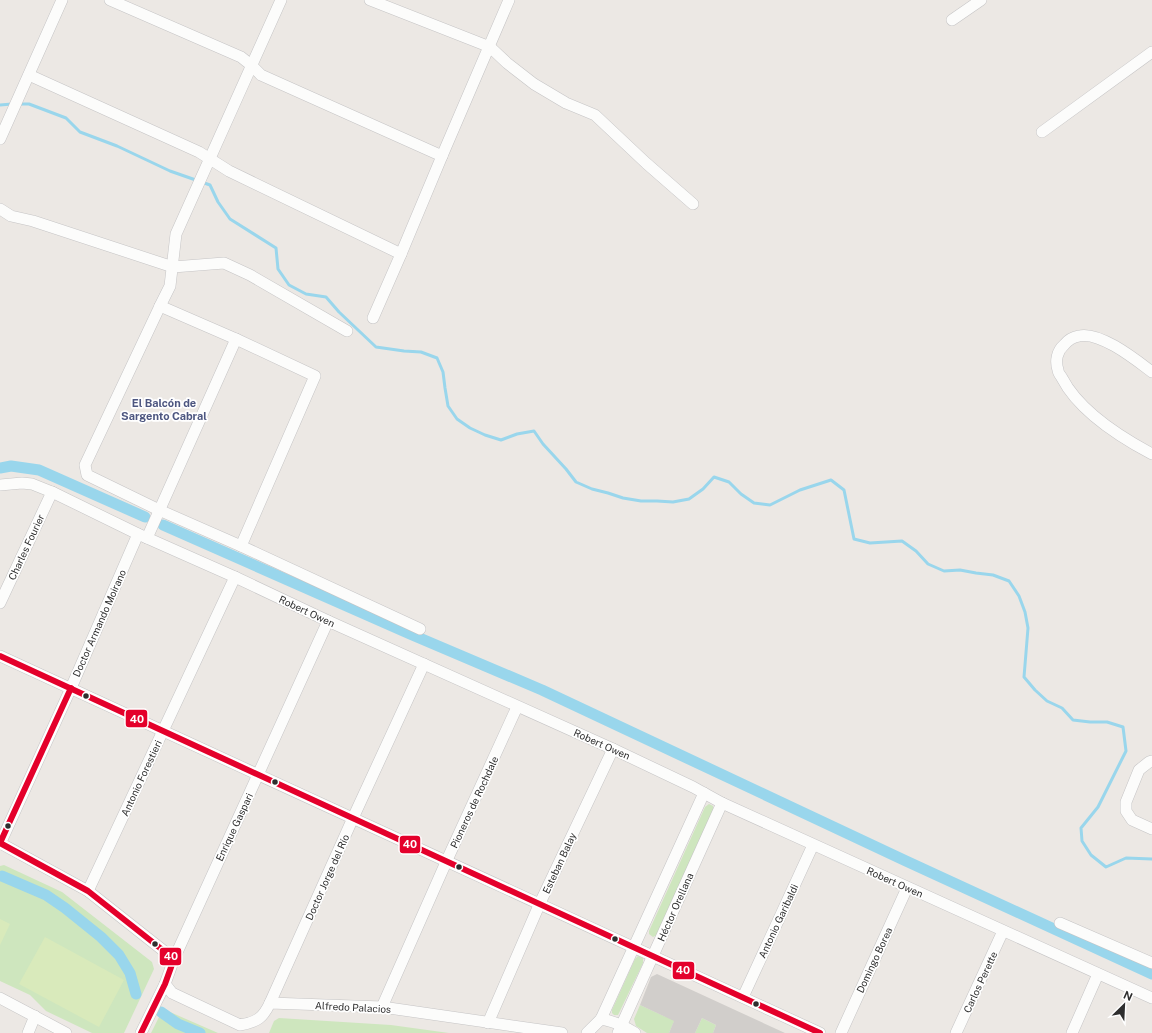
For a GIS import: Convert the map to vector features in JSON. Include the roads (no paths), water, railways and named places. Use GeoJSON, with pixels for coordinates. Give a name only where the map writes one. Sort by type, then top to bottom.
{"type":"FeatureCollection","features":[{"type":"Feature","properties":{"kind":"street"},"geometry":{"type":"LineString","coordinates":[[0,139],[62,0]]}},
{"type":"Feature","properties":{"kind":"street"},"geometry":{"type":"LineString","coordinates":[[110,0],[241,58],[261,75],[442,156]]}},
{"type":"Feature","properties":{"kind":"street"},"geometry":{"type":"LineString","coordinates":[[281,0],[176,234],[170,286],[85,465],[87,475],[420,629]]}},
{"type":"Feature","properties":{"kind":"street"},"geometry":{"type":"LineString","coordinates":[[370,0],[490,47],[507,63],[534,84],[566,103],[595,115],[646,163],[693,204]]}},
{"type":"Feature","properties":{"kind":"street"},"geometry":{"type":"LineString","coordinates":[[373,318],[402,254],[509,0]]}},
{"type":"Feature","properties":{"kind":"street"},"geometry":{"type":"LineString","coordinates":[[952,20],[981,0]]}},
{"type":"Feature","properties":{"kind":"street"},"geometry":{"type":"LineString","coordinates":[[1042,132],[1152,52]]}},
{"type":"Feature","properties":{"kind":"street"},"geometry":{"type":"LineString","coordinates":[[29,75],[199,152],[208,163],[229,171],[402,254]]}},
{"type":"Feature","properties":{"kind":"street"},"geometry":{"type":"LineString","coordinates":[[0,210],[11,216],[33,221],[173,267],[224,263],[250,274],[347,331]]}},
{"type":"Feature","properties":{"kind":"street"},"geometry":{"type":"LineString","coordinates":[[160,306],[315,376],[241,546]]}},
{"type":"Feature","properties":{"kind":"street"},"geometry":{"type":"LineString","coordinates":[[1152,372],[1127,354],[1106,342],[1093,337],[1081,335],[1069,340],[1061,348],[1057,358],[1058,370],[1070,392],[1093,415],[1116,433],[1152,454]]}},
{"type":"Feature","properties":{"kind":"street","name":"Doctor Armando Moirano"},"geometry":{"type":"LineString","coordinates":[[0,843],[143,536],[160,510],[236,340]]}},
{"type":"Feature","properties":{"kind":"street","name":"Robert Owen"},"geometry":{"type":"LineString","coordinates":[[0,486],[22,483],[32,484],[52,492],[143,536],[328,621],[613,749],[722,803],[813,845],[1152,998]]}},
{"type":"Feature","properties":{"kind":"street","name":"Charles Fourier"},"geometry":{"type":"LineString","coordinates":[[0,603],[52,492]]}},
{"type":"Feature","properties":{"kind":"street","name":"Antonio Forestieri"},"geometry":{"type":"LineString","coordinates":[[88,891],[235,578]]}},
{"type":"Feature","properties":{"kind":"street","name":"Enrique Gaspari"},"geometry":{"type":"LineString","coordinates":[[141,1033],[166,984],[174,959],[328,621]]}},
{"type":"Feature","properties":{"kind":"street"},"geometry":{"type":"LineString","coordinates":[[0,656],[447,860],[820,1033]]}},
{"type":"Feature","properties":{"kind":"street","name":"Doctor Jorge del Río"},"geometry":{"type":"LineString","coordinates":[[270,1003],[424,664]]}},
{"type":"Feature","properties":{"kind":"street","name":"Pioneros de Rochdale"},"geometry":{"type":"LineString","coordinates":[[382,1007],[517,706]]}},
{"type":"Feature","properties":{"kind":"street","name":"Esteban Balay"},"geometry":{"type":"LineString","coordinates":[[488,1023],[540,903],[613,749]]}},
{"type":"Feature","properties":{"kind":"street"},"geometry":{"type":"LineString","coordinates":[[1152,762],[1149,762],[1139,770],[1126,802],[1126,811],[1132,820],[1152,829]]}},
{"type":"Feature","properties":{"kind":"street"},"geometry":{"type":"LineString","coordinates":[[587,1033],[601,1020],[704,793]]}},
{"type":"Feature","properties":{"kind":"street","name":"Héctor Orellana"},"geometry":{"type":"LineString","coordinates":[[620,1029],[722,803]]}},
{"type":"Feature","properties":{"kind":"street"},"geometry":{"type":"LineString","coordinates":[[0,843],[88,891],[174,959]]}},
{"type":"Feature","properties":{"kind":"street","name":"Antonio Garibaldi"},"geometry":{"type":"LineString","coordinates":[[742,998],[813,845]]}},
{"type":"Feature","properties":{"kind":"street","name":"Domingo Borea"},"geometry":{"type":"LineString","coordinates":[[841,1033],[907,888]]}},
{"type":"Feature","properties":{"kind":"street"},"geometry":{"type":"LineString","coordinates":[[1060,923],[1152,963]]}},
{"type":"Feature","properties":{"kind":"street","name":"Carlos Perette"},"geometry":{"type":"LineString","coordinates":[[956,1033],[1003,931]]}},
{"type":"Feature","properties":{"kind":"street"},"geometry":{"type":"LineString","coordinates":[[1072,1033],[1098,974]]}},
{"type":"Feature","properties":{"kind":"street"},"geometry":{"type":"LineString","coordinates":[[166,984],[172,994],[240,1025],[253,1023],[265,1014],[270,1003]]}},
{"type":"Feature","properties":{"kind":"street"},"geometry":{"type":"LineString","coordinates":[[0,998],[66,1033]]}},
{"type":"Feature","properties":{"kind":"street","name":"Alfredo Palacios"},"geometry":{"type":"LineString","coordinates":[[270,1003],[382,1007],[562,1033]]}},
{"type":"Feature","properties":{"kind":"street"},"geometry":{"type":"LineString","coordinates":[[28,1033],[35,1016]]}},
{"type":"Feature","properties":{"kind":"street"},"geometry":{"type":"LineString","coordinates":[[601,1020],[609,1020],[620,1029],[635,1033]]}},
{"type":"Feature","properties":{"kind":"waterway"},"geometry":{"type":"LineString","coordinates":[[0,105],[12,104]]}},
{"type":"Feature","properties":{"kind":"waterway"},"geometry":{"type":"LineString","coordinates":[[18,104],[29,104],[66,118],[80,132],[117,146],[170,171],[210,185],[218,202],[230,219],[276,248],[278,269],[289,285],[306,294],[326,297],[339,312],[376,347],[421,352],[437,358],[443,372],[448,406],[457,419],[470,428],[501,440],[517,434],[534,431],[543,444],[576,482],[592,489],[623,498],[641,501],[673,502],[689,499],[703,489],[714,477],[729,482],[741,494],[754,503],[770,505],[800,490],[831,480],[844,490],[854,539],[870,543],[902,541],[916,551],[928,564],[944,571],[960,570],[993,575],[1009,581],[1019,596],[1025,612],[1028,628],[1024,677],[1047,701],[1062,708],[1073,720],[1107,722],[1123,727],[1126,751],[1098,807],[1081,828],[1082,841],[1091,855],[1106,867],[1126,858],[1152,859]]}},
{"type":"Feature","properties":{"kind":"waterway"},"geometry":{"type":"LineString","coordinates":[[0,468],[11,466],[39,470],[145,517]]}},
{"type":"Feature","properties":{"kind":"waterway"},"geometry":{"type":"LineString","coordinates":[[163,525],[410,634],[542,690],[906,861],[1152,974]]}},
{"type":"Feature","properties":{"kind":"waterway"},"geometry":{"type":"LineString","coordinates":[[2,876],[46,895],[101,937],[119,955],[130,973],[136,994]]}},
{"type":"Feature","properties":{"kind":"waterway"},"geometry":{"type":"LineString","coordinates":[[161,1012],[178,1024],[200,1033]]}},
{"type":"Feature","properties":{"kind":"district","name":"El Balcón de Sargento Cabral"},"geometry":{"type":"Point","coordinates":[164,409]}}]}
